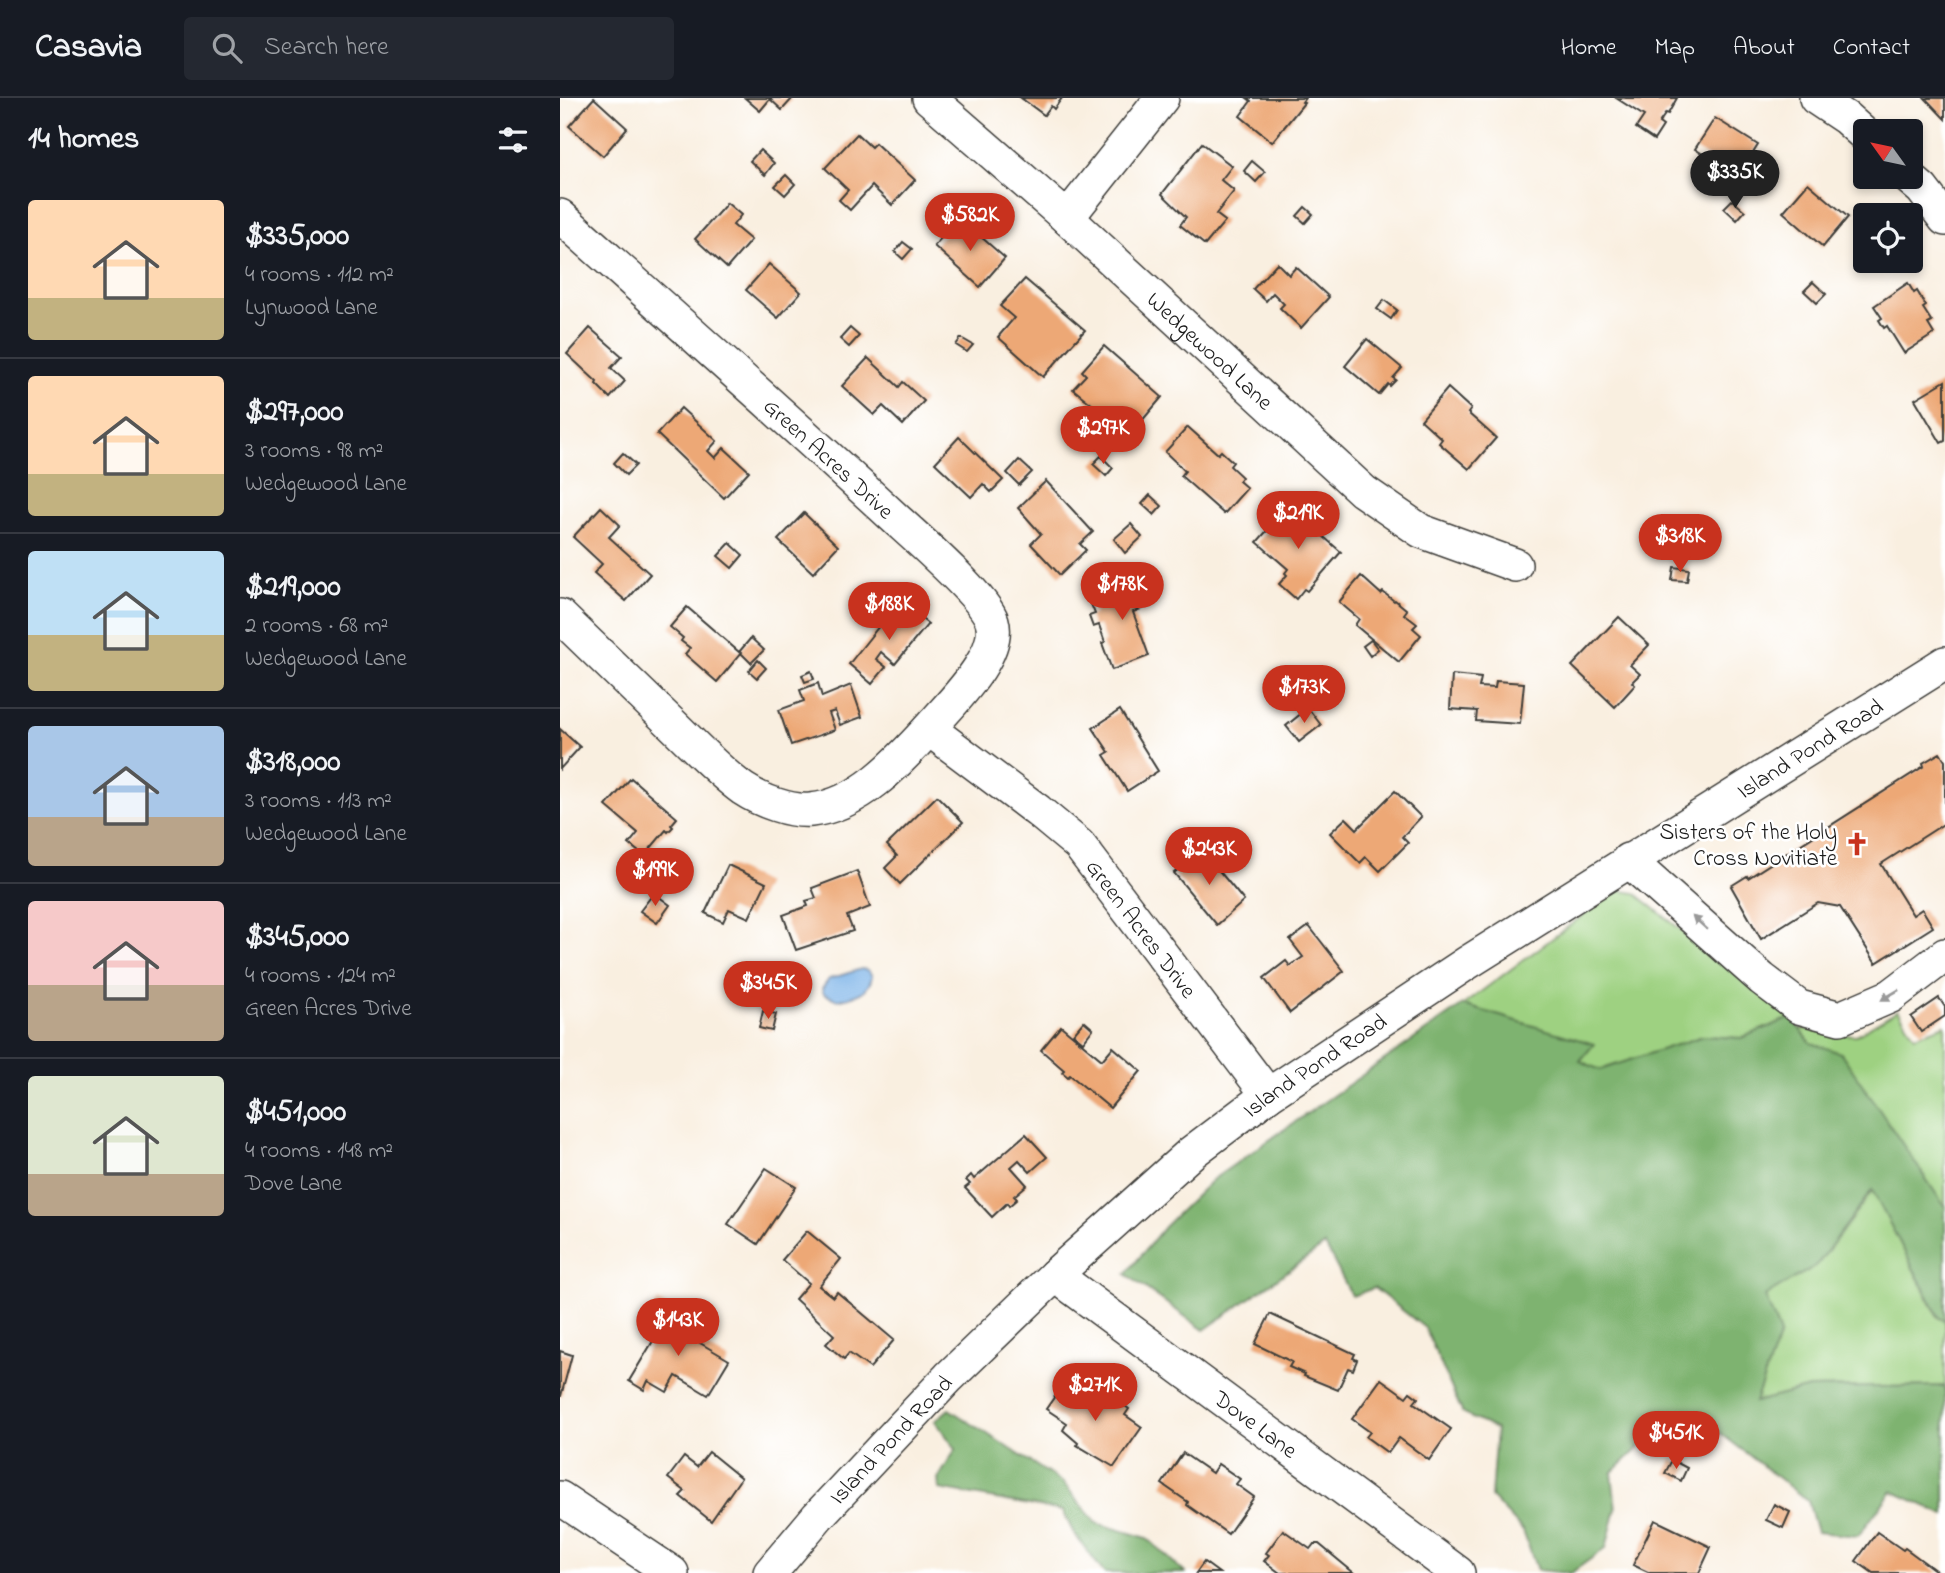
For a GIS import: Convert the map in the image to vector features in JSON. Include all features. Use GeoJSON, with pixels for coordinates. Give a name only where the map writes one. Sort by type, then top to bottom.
{"type":"FeatureCollection","features":[{"type":"Feature","properties":{"kind":"street","name":"Wedgewood Lane"},"geometry":{"type":"LineString","coordinates":[[929,98],[1067,218],[1363,491],[1421,531],[1515,565]]}},
{"type":"Feature","properties":{"kind":"street"},"geometry":{"type":"LineString","coordinates":[[1067,218],[1162,98]]}},
{"type":"Feature","properties":{"kind":"street"},"geometry":{"type":"LineString","coordinates":[[1816,98],[1853,124]]}},
{"type":"Feature","properties":{"kind":"street"},"geometry":{"type":"LineString","coordinates":[[1922,189],[1945,219]]}},
{"type":"Feature","properties":{"kind":"street","name":"Green Acres Drive"},"geometry":{"type":"LineString","coordinates":[[560,216],[943,563],[987,609],[993,623],[989,650],[966,688],[929,729],[879,778],[860,792],[841,802],[811,810],[792,809],[743,789],[688,740],[560,616]]}},
{"type":"Feature","properties":{"kind":"street","name":"Island Pond Road"},"geometry":{"type":"LineString","coordinates":[[770,1573],[818,1516],[949,1377],[1055,1275],[1191,1153],[1268,1095],[1467,962],[1945,663]]}},
{"type":"Feature","properties":{"kind":"street","name":"Green Acres Drive"},"geometry":{"type":"LineString","coordinates":[[929,729],[1079,845],[1268,1095]]}},
{"type":"Feature","properties":{"kind":"street"},"geometry":{"type":"LineString","coordinates":[[1628,860],[1762,979],[1799,1007],[1840,1018],[1891,996],[1945,955]]}},
{"type":"Feature","properties":{"kind":"street","name":"Dove Lane"},"geometry":{"type":"LineString","coordinates":[[1055,1275],[1458,1573]]}},
{"type":"Feature","properties":{"kind":"street"},"geometry":{"type":"LineString","coordinates":[[560,1498],[671,1573]]}},
{"type":"Feature","properties":{"kind":"green space"},"geometry":{"type":"Polygon","coordinates":[[[1617,890],[1635,893],[1791,1018],[1741,1038],[1703,1036],[1600,1070],[1580,1061],[1593,1044],[1463,1005],[1617,890]]]}},
{"type":"Feature","properties":{"kind":"green space"},"geometry":{"type":"Polygon","coordinates":[[[1463,1005],[1594,1044],[1580,1061],[1600,1070],[1703,1036],[1741,1038],[1791,1018],[1811,1043],[1841,1053],[1945,1207],[1945,1321],[1939,1317],[1872,1190],[1817,1265],[1765,1296],[1780,1334],[1755,1402],[1809,1388],[1945,1386],[1945,1515],[1892,1491],[1858,1536],[1817,1532],[1808,1501],[1715,1429],[1663,1425],[1612,1473],[1616,1509],[1606,1548],[1571,1573],[1537,1570],[1523,1531],[1491,1497],[1496,1429],[1463,1414],[1425,1328],[1374,1288],[1352,1296],[1325,1245],[1204,1330],[1126,1274],[1164,1227],[1212,1180],[1463,1005]]]}},
{"type":"Feature","properties":{"kind":"green space"},"geometry":{"type":"Polygon","coordinates":[[[1898,1010],[1915,1036],[1945,1025],[1945,1207],[1841,1054],[1811,1043],[1799,1028],[1856,1035],[1898,1010]]]}},
{"type":"Feature","properties":{"kind":"green space"},"geometry":{"type":"Polygon","coordinates":[[[1873,1190],[1938,1317],[1945,1321],[1945,1386],[1809,1388],[1755,1402],[1780,1334],[1765,1296],[1817,1265],[1873,1190]]]}},
{"type":"Feature","properties":{"kind":"green space"},"geometry":{"type":"Polygon","coordinates":[[[949,1409],[1063,1483],[1096,1523],[1147,1538],[1185,1573],[1104,1573],[1073,1532],[1063,1511],[939,1489],[938,1479],[956,1449],[935,1421],[949,1409]]]}},
{"type":"Feature","properties":{"kind":"water"},"geometry":{"type":"Polygon","coordinates":[[[861,969],[868,970],[872,976],[864,990],[838,1000],[824,994],[822,989],[829,979],[861,969]]]}},
{"type":"Feature","properties":{"kind":"building"},"geometry":{"type":"Polygon","coordinates":[[[594,98],[627,128],[603,156],[569,126],[594,98]]]}},
{"type":"Feature","properties":{"kind":"building"},"geometry":{"type":"Polygon","coordinates":[[[745,98],[793,98],[782,110],[770,99],[760,111],[745,98]]]}},
{"type":"Feature","properties":{"kind":"building"},"geometry":{"type":"Polygon","coordinates":[[[1021,98],[1062,98],[1054,109],[1051,106],[1044,115],[1021,98]]]}},
{"type":"Feature","properties":{"kind":"building"},"geometry":{"type":"Polygon","coordinates":[[[1247,98],[1305,98],[1302,102],[1304,103],[1272,142],[1240,116],[1251,101],[1247,98]]]}},
{"type":"Feature","properties":{"kind":"building"},"geometry":{"type":"Polygon","coordinates":[[[1616,98],[1677,98],[1659,123],[1663,126],[1654,140],[1636,128],[1644,116],[1616,98]]]}},
{"type":"Feature","properties":{"kind":"building"},"geometry":{"type":"Polygon","coordinates":[[[1925,98],[1945,98],[1945,119],[1925,98]]]}},
{"type":"Feature","properties":{"kind":"building"},"geometry":{"type":"Polygon","coordinates":[[[1715,118],[1758,145],[1738,177],[1695,149],[1715,118]]]}},
{"type":"Feature","properties":{"kind":"building"},"geometry":{"type":"Polygon","coordinates":[[[857,134],[871,147],[875,143],[915,180],[892,205],[872,186],[850,210],[839,200],[848,190],[825,168],[857,134]]]}},
{"type":"Feature","properties":{"kind":"building"},"geometry":{"type":"Polygon","coordinates":[[[1202,143],[1232,166],[1221,180],[1234,191],[1216,214],[1225,221],[1205,245],[1180,225],[1186,217],[1162,194],[1202,143]]]}},
{"type":"Feature","properties":{"kind":"building"},"geometry":{"type":"Polygon","coordinates":[[[760,150],[774,163],[765,175],[750,161],[760,150]]]}},
{"type":"Feature","properties":{"kind":"building"},"geometry":{"type":"Polygon","coordinates":[[[1252,161],[1265,172],[1256,182],[1244,171],[1252,161]]]}},
{"type":"Feature","properties":{"kind":"building"},"geometry":{"type":"Polygon","coordinates":[[[786,175],[795,184],[785,195],[775,186],[786,175]]]}},
{"type":"Feature","properties":{"kind":"building"},"geometry":{"type":"Polygon","coordinates":[[[1808,183],[1848,217],[1823,247],[1783,212],[1808,183]]]}},
{"type":"Feature","properties":{"kind":"building"},"geometry":{"type":"Polygon","coordinates":[[[1732,200],[1745,211],[1737,220],[1724,208],[1732,200]]]}},
{"type":"Feature","properties":{"kind":"building"},"geometry":{"type":"Polygon","coordinates":[[[727,203],[741,215],[733,225],[751,240],[727,268],[695,239],[727,203]]]}},
{"type":"Feature","properties":{"kind":"building"},"geometry":{"type":"Polygon","coordinates":[[[1305,207],[1313,214],[1305,223],[1297,216],[1305,207]]]}},
{"type":"Feature","properties":{"kind":"building"},"geometry":{"type":"Polygon","coordinates":[[[956,221],[968,232],[971,228],[1005,258],[980,287],[934,246],[956,221]]]}},
{"type":"Feature","properties":{"kind":"building"},"geometry":{"type":"Polygon","coordinates":[[[903,242],[912,249],[903,259],[895,252],[903,242]]]}},
{"type":"Feature","properties":{"kind":"building"},"geometry":{"type":"Polygon","coordinates":[[[1277,263],[1289,275],[1296,267],[1329,297],[1301,328],[1280,308],[1284,304],[1273,293],[1266,301],[1253,289],[1277,263]]]}},
{"type":"Feature","properties":{"kind":"building"},"geometry":{"type":"Polygon","coordinates":[[[769,264],[801,292],[778,318],[746,290],[769,264]]]}},
{"type":"Feature","properties":{"kind":"building"},"geometry":{"type":"Polygon","coordinates":[[[1025,279],[1085,330],[1043,377],[998,337],[1014,318],[1000,306],[1025,279]]]}},
{"type":"Feature","properties":{"kind":"building"},"geometry":{"type":"Polygon","coordinates":[[[1813,282],[1826,294],[1817,303],[1804,291],[1813,282]]]}},
{"type":"Feature","properties":{"kind":"building"},"geometry":{"type":"Polygon","coordinates":[[[1908,283],[1914,293],[1917,291],[1926,306],[1923,308],[1932,322],[1928,324],[1934,334],[1904,353],[1887,326],[1884,328],[1879,320],[1882,318],[1874,306],[1908,283]]]}},
{"type":"Feature","properties":{"kind":"building"},"geometry":{"type":"Polygon","coordinates":[[[1384,300],[1397,310],[1391,319],[1377,309],[1384,300]]]}},
{"type":"Feature","properties":{"kind":"building"},"geometry":{"type":"Polygon","coordinates":[[[590,328],[622,356],[611,368],[625,381],[610,398],[567,354],[590,328]]]}},
{"type":"Feature","properties":{"kind":"building"},"geometry":{"type":"Polygon","coordinates":[[[850,328],[859,336],[849,347],[840,339],[850,328]]]}},
{"type":"Feature","properties":{"kind":"building"},"geometry":{"type":"Polygon","coordinates":[[[961,338],[973,345],[967,352],[956,345],[961,338]]]}},
{"type":"Feature","properties":{"kind":"building"},"geometry":{"type":"Polygon","coordinates":[[[1367,339],[1402,368],[1393,378],[1396,380],[1390,386],[1388,384],[1379,395],[1345,366],[1367,339]]]}},
{"type":"Feature","properties":{"kind":"building"},"geometry":{"type":"Polygon","coordinates":[[[1104,346],[1162,397],[1130,435],[1073,389],[1086,375],[1082,371],[1104,346]]]}},
{"type":"Feature","properties":{"kind":"building"},"geometry":{"type":"Polygon","coordinates":[[[868,358],[899,387],[903,382],[924,401],[903,425],[883,406],[874,415],[842,386],[868,358]]]}},
{"type":"Feature","properties":{"kind":"building"},"geometry":{"type":"Polygon","coordinates":[[[1945,381],[1945,441],[1941,443],[1915,399],[1945,381]]]}},
{"type":"Feature","properties":{"kind":"building"},"geometry":{"type":"Polygon","coordinates":[[[1448,388],[1471,409],[1468,413],[1496,438],[1469,469],[1439,443],[1442,439],[1421,420],[1448,388]]]}},
{"type":"Feature","properties":{"kind":"building"},"geometry":{"type":"Polygon","coordinates":[[[681,408],[717,441],[708,451],[715,458],[724,448],[749,471],[724,498],[657,434],[681,408]]]}},
{"type":"Feature","properties":{"kind":"building"},"geometry":{"type":"Polygon","coordinates":[[[1188,427],[1218,454],[1221,451],[1233,462],[1230,466],[1242,477],[1239,481],[1247,488],[1224,514],[1181,476],[1185,471],[1165,452],[1188,427]]]}},
{"type":"Feature","properties":{"kind":"building"},"geometry":{"type":"Polygon","coordinates":[[[959,437],[1003,480],[991,492],[983,484],[971,497],[935,463],[959,437]]]}},
{"type":"Feature","properties":{"kind":"building"},"geometry":{"type":"Polygon","coordinates":[[[623,453],[636,465],[626,475],[614,463],[623,453]]]}},
{"type":"Feature","properties":{"kind":"building"},"geometry":{"type":"Polygon","coordinates":[[[1101,456],[1113,468],[1106,476],[1093,464],[1101,456]]]}},
{"type":"Feature","properties":{"kind":"building"},"geometry":{"type":"Polygon","coordinates":[[[1019,460],[1032,472],[1019,485],[1007,473],[1019,460]]]}},
{"type":"Feature","properties":{"kind":"building"},"geometry":{"type":"Polygon","coordinates":[[[1046,481],[1093,532],[1080,544],[1086,550],[1060,575],[1031,544],[1041,534],[1018,508],[1046,481]]]}},
{"type":"Feature","properties":{"kind":"building"},"geometry":{"type":"Polygon","coordinates":[[[1150,495],[1162,506],[1154,515],[1142,504],[1150,495]]]}},
{"type":"Feature","properties":{"kind":"building"},"geometry":{"type":"Polygon","coordinates":[[[1289,506],[1341,552],[1307,591],[1304,589],[1296,599],[1279,584],[1287,575],[1285,573],[1288,569],[1257,542],[1289,506]]]}},
{"type":"Feature","properties":{"kind":"building"},"geometry":{"type":"Polygon","coordinates":[[[601,507],[620,525],[609,537],[650,574],[626,601],[594,573],[602,564],[573,537],[601,507]]]}},
{"type":"Feature","properties":{"kind":"building"},"geometry":{"type":"Polygon","coordinates":[[[804,513],[838,546],[813,573],[778,540],[804,513]]]}},
{"type":"Feature","properties":{"kind":"building"},"geometry":{"type":"Polygon","coordinates":[[[1131,524],[1142,537],[1125,553],[1114,539],[1131,524]]]}},
{"type":"Feature","properties":{"kind":"building"},"geometry":{"type":"Polygon","coordinates":[[[730,543],[743,555],[732,568],[718,556],[730,543]]]}},
{"type":"Feature","properties":{"kind":"building"},"geometry":{"type":"Polygon","coordinates":[[[1674,567],[1689,569],[1687,581],[1672,580],[1674,567]]]}},
{"type":"Feature","properties":{"kind":"building"},"geometry":{"type":"Polygon","coordinates":[[[1361,576],[1381,594],[1383,592],[1407,610],[1404,614],[1417,624],[1413,628],[1421,635],[1399,662],[1355,625],[1359,619],[1339,602],[1361,576]]]}},
{"type":"Feature","properties":{"kind":"building"},"geometry":{"type":"Polygon","coordinates":[[[1146,578],[1155,604],[1133,612],[1149,656],[1112,670],[1102,643],[1105,642],[1099,625],[1093,627],[1089,616],[1095,614],[1089,599],[1146,578]]]}},
{"type":"Feature","properties":{"kind":"building"},"geometry":{"type":"Polygon","coordinates":[[[899,601],[928,624],[895,664],[881,652],[876,659],[886,667],[872,684],[849,664],[899,601]]]}},
{"type":"Feature","properties":{"kind":"building"},"geometry":{"type":"Polygon","coordinates":[[[687,607],[739,652],[751,638],[764,650],[751,663],[741,653],[717,682],[685,654],[690,648],[670,627],[687,607]]]}},
{"type":"Feature","properties":{"kind":"building"},"geometry":{"type":"Polygon","coordinates":[[[1619,617],[1649,645],[1630,665],[1640,674],[1632,682],[1635,685],[1615,707],[1572,666],[1619,617]]]}},
{"type":"Feature","properties":{"kind":"building"},"geometry":{"type":"Polygon","coordinates":[[[1371,640],[1378,649],[1370,656],[1363,646],[1371,640]]]}},
{"type":"Feature","properties":{"kind":"building"},"geometry":{"type":"Polygon","coordinates":[[[758,660],[766,668],[757,678],[749,671],[758,660]]]}},
{"type":"Feature","properties":{"kind":"building"},"geometry":{"type":"Polygon","coordinates":[[[811,671],[814,679],[805,682],[802,675],[811,671]]]}},
{"type":"Feature","properties":{"kind":"building"},"geometry":{"type":"Polygon","coordinates":[[[1452,675],[1481,678],[1479,687],[1495,688],[1496,681],[1524,683],[1520,724],[1476,721],[1477,711],[1450,709],[1452,675]]]}},
{"type":"Feature","properties":{"kind":"building"},"geometry":{"type":"Polygon","coordinates":[[[818,683],[822,697],[851,685],[862,717],[840,725],[835,711],[829,713],[835,730],[791,745],[779,710],[804,701],[800,690],[818,683]]]}},
{"type":"Feature","properties":{"kind":"building"},"geometry":{"type":"Polygon","coordinates":[[[1308,708],[1321,725],[1299,742],[1286,726],[1308,708]]]}},
{"type":"Feature","properties":{"kind":"building"},"geometry":{"type":"Polygon","coordinates":[[[1120,710],[1158,771],[1127,791],[1104,755],[1109,752],[1093,728],[1120,710]]]}},
{"type":"Feature","properties":{"kind":"building"},"geometry":{"type":"Polygon","coordinates":[[[560,729],[580,747],[560,769],[560,729]]]}},
{"type":"Feature","properties":{"kind":"building","name":"Sisters of the Holy Cross Novitiate"},"geometry":{"type":"Polygon","coordinates":[[[1940,753],[1945,761],[1945,823],[1881,864],[1913,915],[1922,909],[1933,927],[1876,963],[1840,907],[1818,903],[1761,939],[1731,886],[1747,876],[1748,878],[1924,766],[1923,763],[1940,753]]]}},
{"type":"Feature","properties":{"kind":"building"},"geometry":{"type":"Polygon","coordinates":[[[631,778],[677,818],[671,825],[673,827],[668,832],[666,830],[644,856],[629,844],[638,833],[606,806],[631,778]]]}},
{"type":"Feature","properties":{"kind":"building"},"geometry":{"type":"Polygon","coordinates":[[[1395,791],[1421,817],[1402,837],[1408,843],[1380,871],[1366,857],[1360,863],[1330,833],[1346,818],[1357,829],[1395,791]]]}},
{"type":"Feature","properties":{"kind":"building"},"geometry":{"type":"Polygon","coordinates":[[[937,796],[963,822],[900,884],[885,868],[897,856],[887,845],[937,796]]]}},
{"type":"Feature","properties":{"kind":"building"},"geometry":{"type":"Polygon","coordinates":[[[1202,850],[1244,901],[1217,925],[1174,873],[1202,850]]]}},
{"type":"Feature","properties":{"kind":"building"},"geometry":{"type":"Polygon","coordinates":[[[728,865],[766,883],[749,918],[729,909],[723,922],[705,913],[728,865]]]}},
{"type":"Feature","properties":{"kind":"building"},"geometry":{"type":"Polygon","coordinates":[[[857,871],[870,907],[847,916],[853,931],[796,950],[783,915],[808,906],[806,901],[816,898],[812,888],[857,871]]]}},
{"type":"Feature","properties":{"kind":"building"},"geometry":{"type":"Polygon","coordinates":[[[654,893],[670,905],[657,923],[640,911],[654,893]]]}},
{"type":"Feature","properties":{"kind":"building"},"geometry":{"type":"Polygon","coordinates":[[[1309,926],[1344,971],[1290,1013],[1264,978],[1286,961],[1290,966],[1303,957],[1290,940],[1309,926]]]}},
{"type":"Feature","properties":{"kind":"building"},"geometry":{"type":"Polygon","coordinates":[[[1939,998],[1945,1007],[1945,1016],[1921,1032],[1911,1017],[1939,998]]]}},
{"type":"Feature","properties":{"kind":"building"},"geometry":{"type":"Polygon","coordinates":[[[763,1011],[776,1014],[772,1031],[759,1028],[763,1011]]]}},
{"type":"Feature","properties":{"kind":"building"},"geometry":{"type":"Polygon","coordinates":[[[1084,1021],[1093,1029],[1083,1042],[1073,1034],[1084,1021]]]}},
{"type":"Feature","properties":{"kind":"building"},"geometry":{"type":"Polygon","coordinates":[[[1061,1026],[1102,1060],[1113,1047],[1141,1071],[1110,1108],[1070,1075],[1068,1077],[1062,1072],[1064,1070],[1041,1050],[1061,1026]]]}},
{"type":"Feature","properties":{"kind":"building"},"geometry":{"type":"Polygon","coordinates":[[[1026,1134],[1047,1157],[1030,1172],[1019,1160],[1011,1167],[1027,1185],[1014,1196],[1017,1199],[1009,1206],[1007,1203],[992,1217],[965,1188],[970,1184],[966,1180],[971,1175],[974,1179],[1026,1134]]]}},
{"type":"Feature","properties":{"kind":"building"},"geometry":{"type":"Polygon","coordinates":[[[766,1168],[796,1187],[758,1244],[728,1224],[766,1168]]]}},
{"type":"Feature","properties":{"kind":"building"},"geometry":{"type":"Polygon","coordinates":[[[807,1231],[841,1259],[819,1286],[833,1297],[837,1292],[894,1340],[870,1368],[849,1353],[844,1359],[826,1344],[834,1335],[795,1299],[809,1283],[782,1260],[807,1231]]]}},
{"type":"Feature","properties":{"kind":"building"},"geometry":{"type":"Polygon","coordinates":[[[658,1301],[679,1314],[671,1326],[729,1360],[708,1395],[676,1376],[667,1392],[648,1381],[644,1390],[629,1381],[665,1321],[651,1313],[658,1301]]]}},
{"type":"Feature","properties":{"kind":"building"},"geometry":{"type":"Polygon","coordinates":[[[1270,1314],[1355,1354],[1353,1358],[1357,1360],[1353,1370],[1348,1368],[1338,1390],[1304,1376],[1305,1374],[1289,1367],[1292,1362],[1255,1344],[1270,1314]]]}},
{"type":"Feature","properties":{"kind":"building"},"geometry":{"type":"Polygon","coordinates":[[[560,1351],[572,1355],[561,1396],[560,1396],[560,1351]]]}},
{"type":"Feature","properties":{"kind":"building"},"geometry":{"type":"Polygon","coordinates":[[[1067,1379],[1094,1398],[1097,1394],[1115,1406],[1118,1401],[1129,1409],[1125,1415],[1142,1427],[1114,1467],[1077,1445],[1063,1430],[1067,1423],[1046,1409],[1067,1379]]]}},
{"type":"Feature","properties":{"kind":"building"},"geometry":{"type":"Polygon","coordinates":[[[1381,1379],[1406,1397],[1410,1392],[1418,1398],[1414,1403],[1451,1429],[1429,1460],[1399,1438],[1388,1453],[1366,1437],[1370,1432],[1352,1419],[1381,1379]]]}},
{"type":"Feature","properties":{"kind":"building"},"geometry":{"type":"Polygon","coordinates":[[[709,1452],[741,1478],[711,1521],[680,1496],[685,1491],[668,1478],[684,1457],[697,1467],[709,1452]]]}},
{"type":"Feature","properties":{"kind":"building"},"geometry":{"type":"Polygon","coordinates":[[[1183,1453],[1212,1473],[1218,1464],[1240,1479],[1236,1484],[1254,1497],[1228,1534],[1162,1484],[1183,1453]]]}},
{"type":"Feature","properties":{"kind":"building"},"geometry":{"type":"Polygon","coordinates":[[[1672,1460],[1687,1468],[1681,1481],[1665,1473],[1672,1460]]]}},
{"type":"Feature","properties":{"kind":"building"},"geometry":{"type":"Polygon","coordinates":[[[1774,1504],[1790,1512],[1783,1528],[1766,1520],[1774,1504]]]}},
{"type":"Feature","properties":{"kind":"building"},"geometry":{"type":"Polygon","coordinates":[[[1655,1520],[1711,1547],[1699,1573],[1650,1573],[1633,1565],[1655,1520]]]}},
{"type":"Feature","properties":{"kind":"building"},"geometry":{"type":"Polygon","coordinates":[[[1283,1530],[1310,1549],[1314,1544],[1319,1544],[1354,1573],[1280,1573],[1264,1561],[1269,1555],[1266,1553],[1283,1530]]]}},
{"type":"Feature","properties":{"kind":"building"},"geometry":{"type":"Polygon","coordinates":[[[1877,1532],[1939,1573],[1873,1573],[1856,1561],[1877,1532]]]}},
{"type":"Feature","properties":{"kind":"building"},"geometry":{"type":"Polygon","coordinates":[[[1204,1562],[1219,1573],[1196,1573],[1204,1562]]]}},
{"type":"Feature","properties":{"kind":"place","name":"Sisters of the Holy Cross Novitiate"},"geometry":{"type":"Point","coordinates":[1857,844]}}]}
